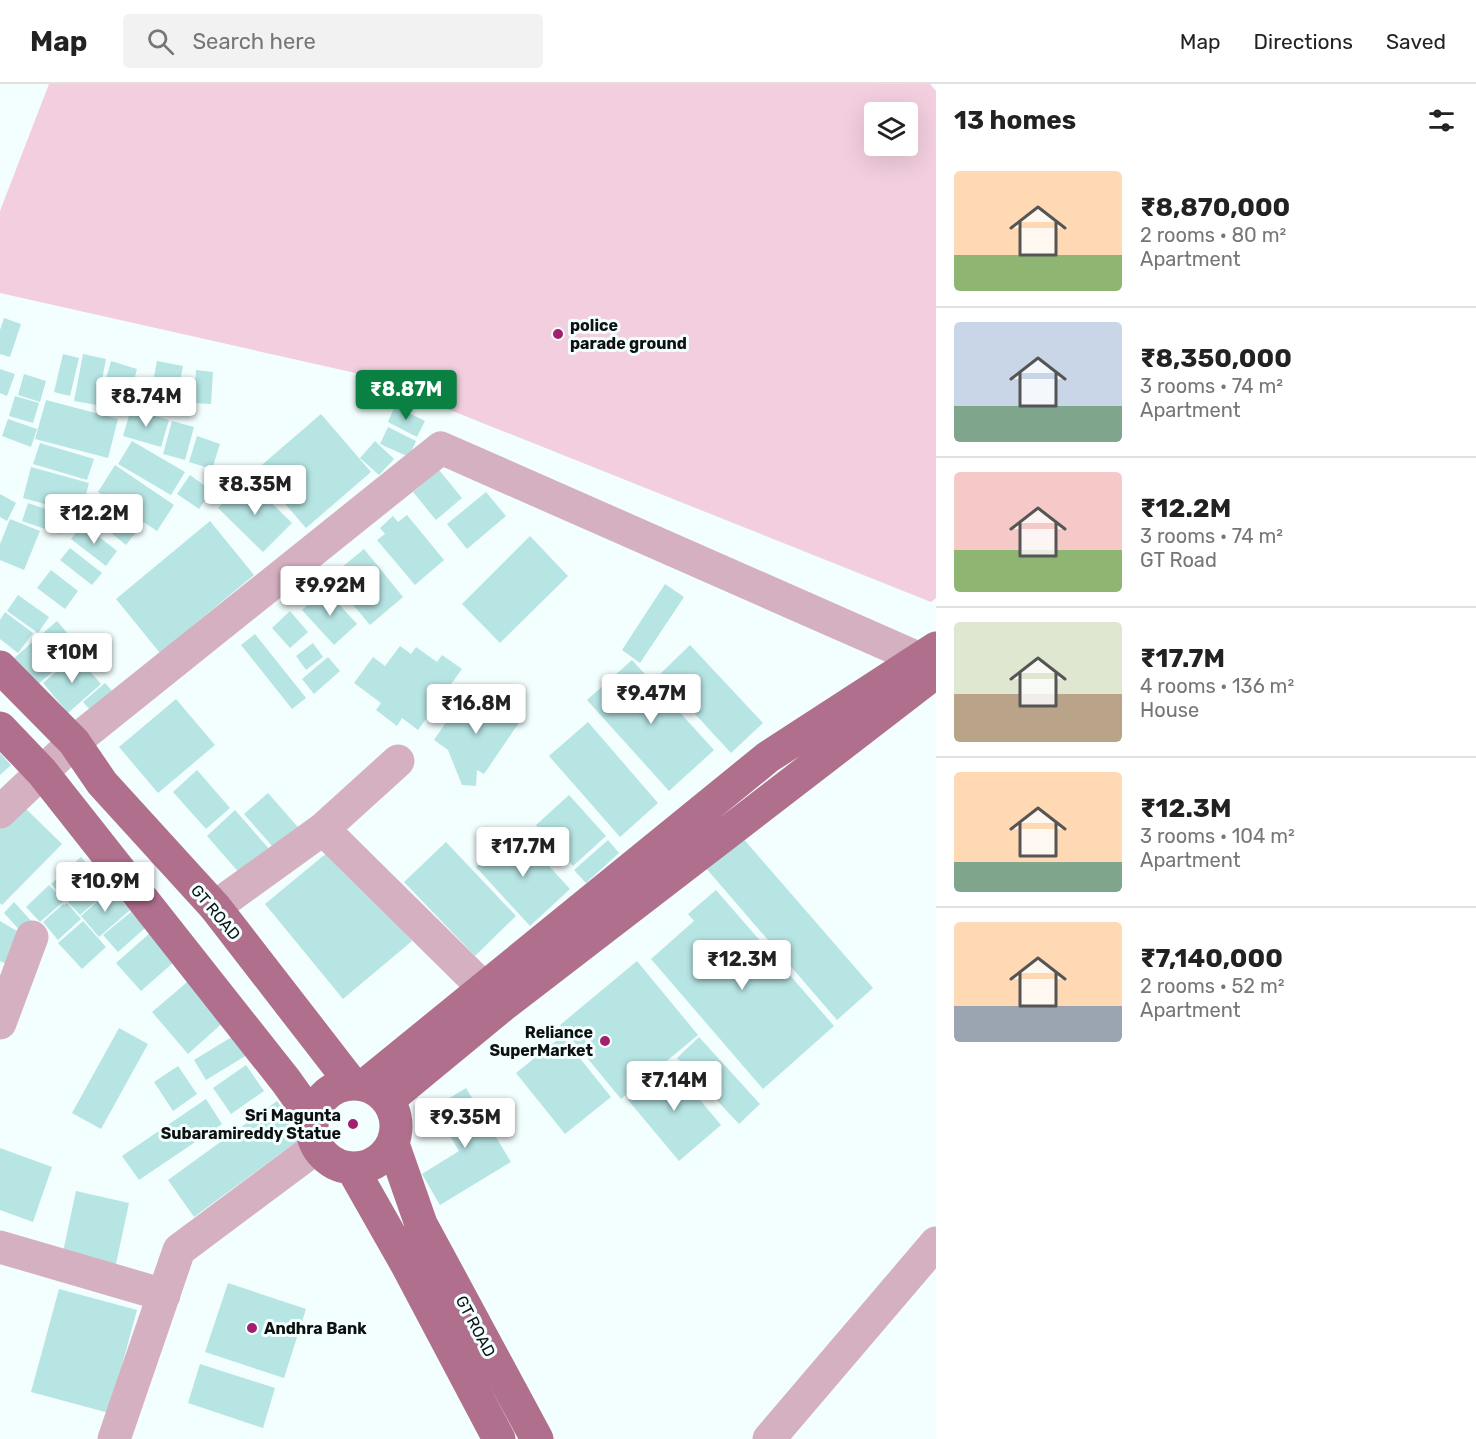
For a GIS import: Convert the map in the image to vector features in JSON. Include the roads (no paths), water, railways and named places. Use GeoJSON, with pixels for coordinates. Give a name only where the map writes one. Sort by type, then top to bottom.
{"type":"FeatureCollection","features":[{"type":"Feature","properties":{"kind":"main road"},"geometry":{"type":"LineString","coordinates":[[368,1090],[494,997],[932,661]]}},
{"type":"Feature","properties":{"kind":"main road","name":"GT ROAD"},"geometry":{"type":"LineString","coordinates":[[0,667],[74,742],[102,783],[215,907],[368,1090]]}},
{"type":"Feature","properties":{"kind":"main road"},"geometry":{"type":"LineString","coordinates":[[0,728],[42,772],[279,1072],[315,1133],[326,1158],[338,1165],[352,1168],[365,1167],[376,1162],[393,1144],[396,1133],[394,1110],[368,1090],[338,1087],[326,1095],[318,1106],[315,1133]]}},
{"type":"Feature","properties":{"kind":"main road","name":"GT ROAD"},"geometry":{"type":"LineString","coordinates":[[393,1144],[421,1224],[537,1439]]}},
{"type":"Feature","properties":{"kind":"main road"},"geometry":{"type":"LineString","coordinates":[[352,1168],[407,1265],[499,1439]]}},
{"type":"Feature","properties":{"kind":"street"},"geometry":{"type":"LineString","coordinates":[[0,812],[74,742],[441,448],[932,661]]}},
{"type":"Feature","properties":{"kind":"street"},"geometry":{"type":"LineString","coordinates":[[215,907],[323,829],[398,760]]}},
{"type":"Feature","properties":{"kind":"street"},"geometry":{"type":"LineString","coordinates":[[323,829],[494,997]]}},
{"type":"Feature","properties":{"kind":"street"},"geometry":{"type":"LineString","coordinates":[[0,1023],[32,937]]}},
{"type":"Feature","properties":{"kind":"street"},"geometry":{"type":"LineString","coordinates":[[114,1439],[179,1250],[315,1133]]}},
{"type":"Feature","properties":{"kind":"street"},"geometry":{"type":"LineString","coordinates":[[769,1439],[936,1243]]}},
{"type":"Feature","properties":{"kind":"street"},"geometry":{"type":"LineString","coordinates":[[0,1247],[164,1295]]}},
{"type":"Feature","properties":{"kind":"place","name":"police parade ground"},"geometry":{"type":"Point","coordinates":[558,334]}},
{"type":"Feature","properties":{"kind":"place","name":"Reliance SuperMarket"},"geometry":{"type":"Point","coordinates":[605,1041]}},
{"type":"Feature","properties":{"kind":"place","name":"Sri Magunta Subaramireddy Statue"},"geometry":{"type":"Point","coordinates":[353,1124]}},
{"type":"Feature","properties":{"kind":"place","name":"Andhra Bank"},"geometry":{"type":"Point","coordinates":[252,1328]}}]}
